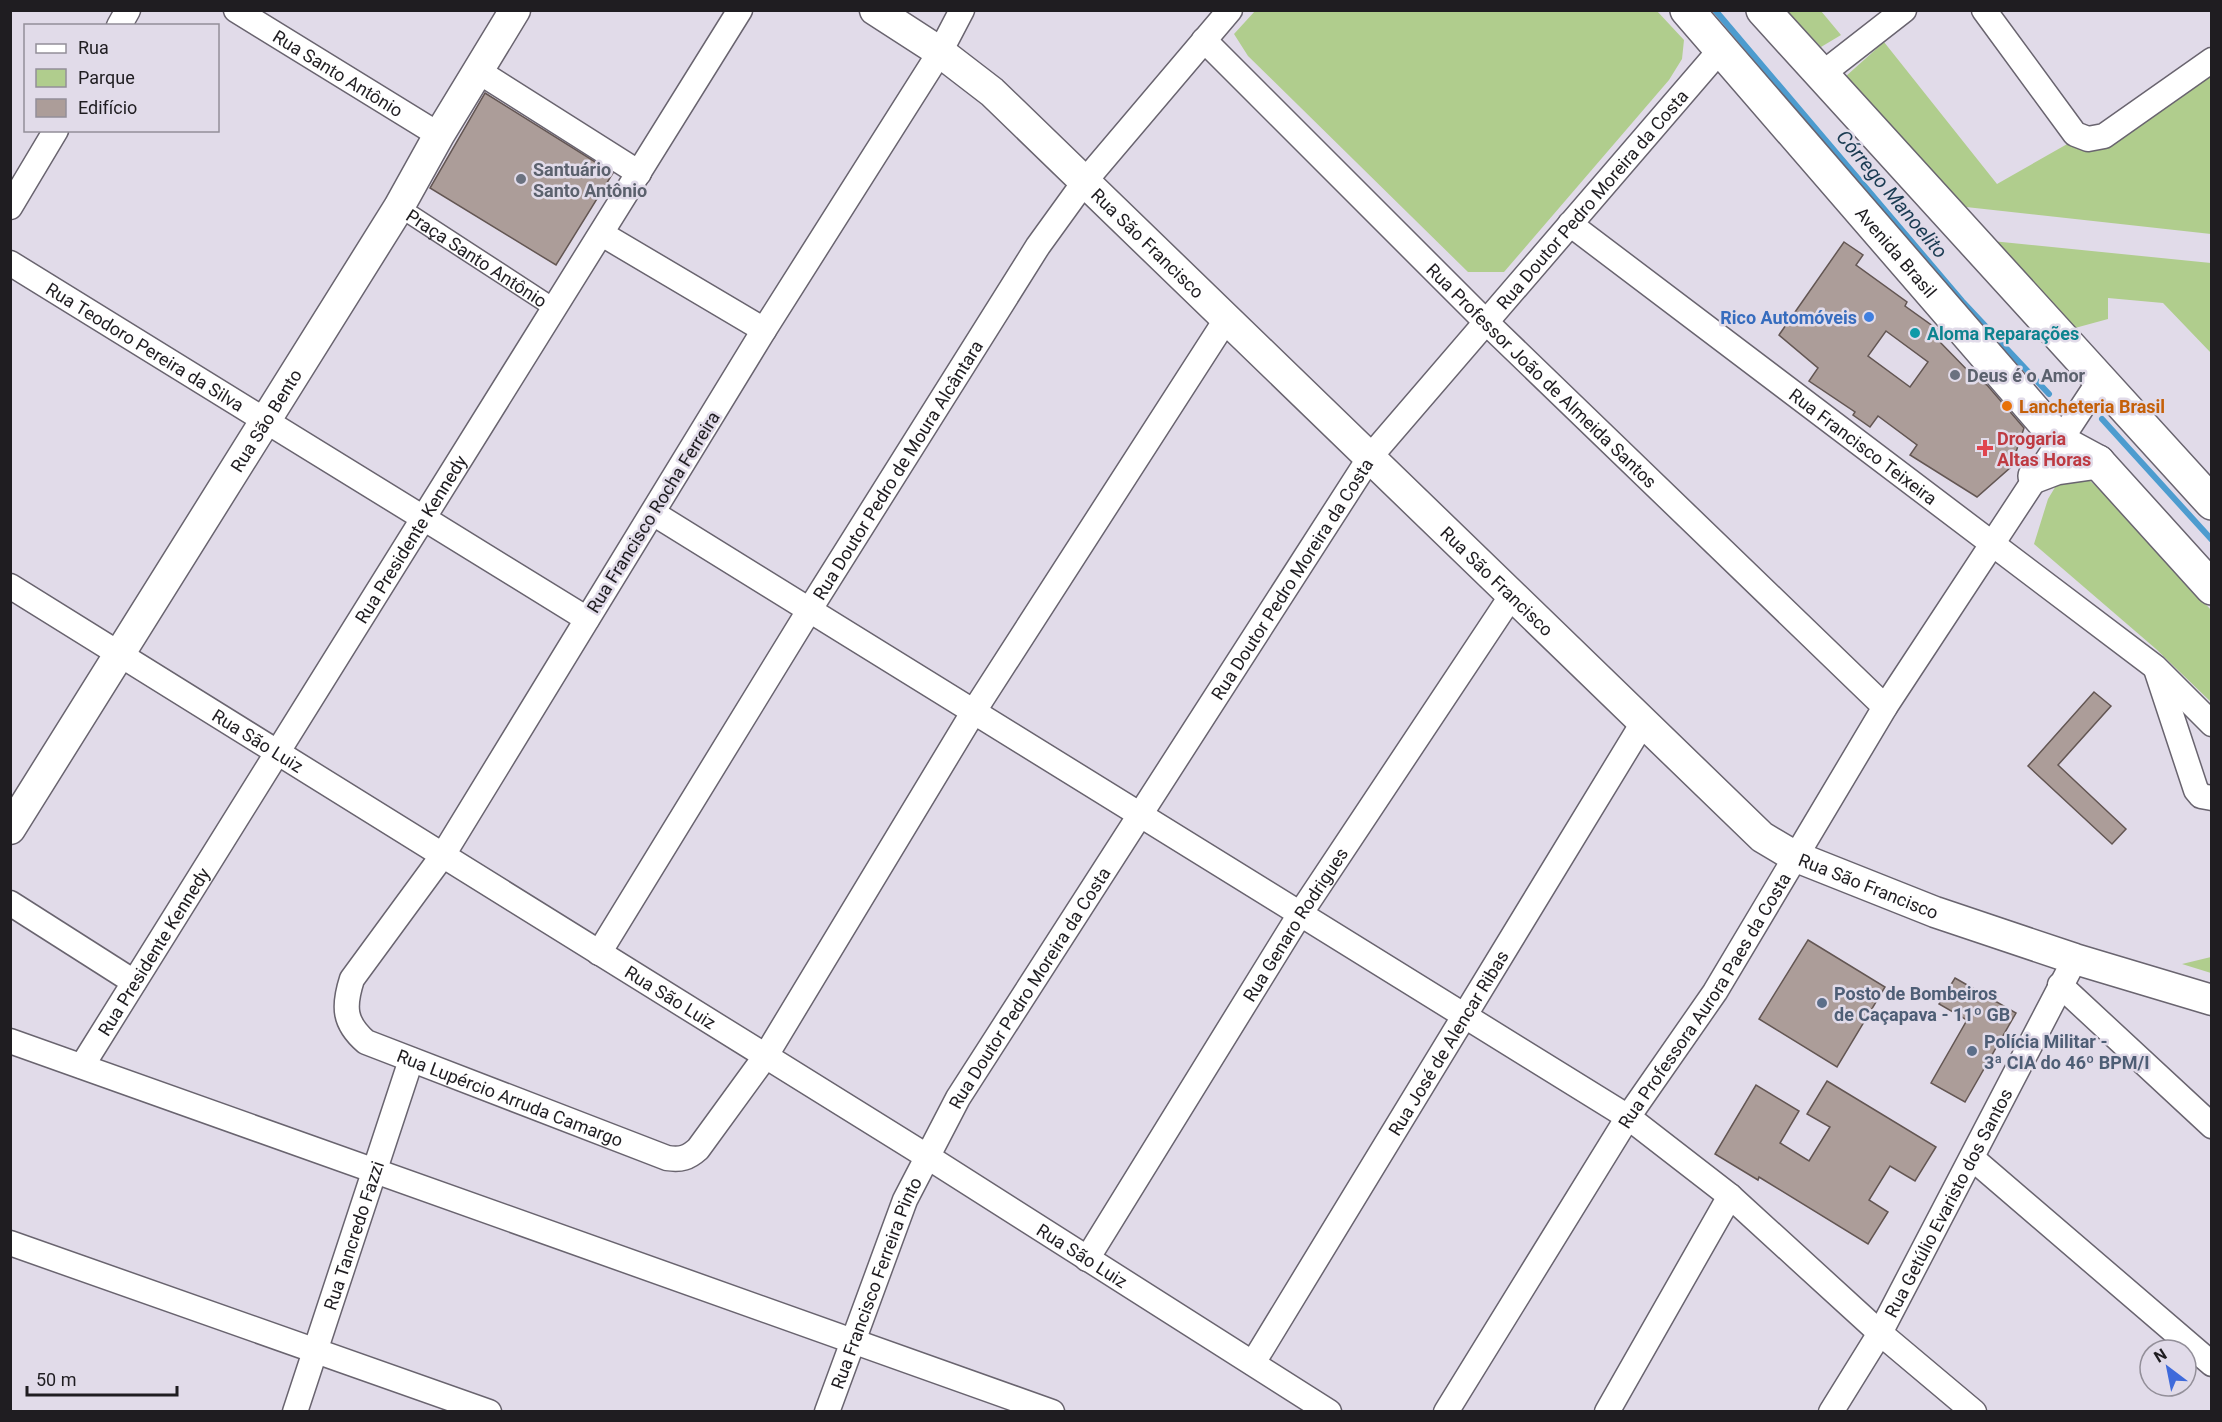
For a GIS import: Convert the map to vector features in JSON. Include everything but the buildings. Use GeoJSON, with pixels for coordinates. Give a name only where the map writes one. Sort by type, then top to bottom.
{"type":"FeatureCollection","features":[{"type":"Feature","properties":{"kind":"main road","name":"Avenida Brasil"},"geometry":{"type":"LineString","coordinates":[[1687,10],[2061,442],[2098,462],[2211,588]]}},
{"type":"Feature","properties":{"kind":"main road"},"geometry":{"type":"LineString","coordinates":[[1763,10],[1959,229],[2211,503]]}},
{"type":"Feature","properties":{"kind":"main road"},"geometry":{"type":"LineString","coordinates":[[2035,476],[2056,468],[2098,462]]}},
{"type":"Feature","properties":{"kind":"street"},"geometry":{"type":"LineString","coordinates":[[120,24],[128,10]]}},
{"type":"Feature","properties":{"kind":"street","name":"Rua Santo Antônio"},"geometry":{"type":"LineString","coordinates":[[236,10],[439,135]]}},
{"type":"Feature","properties":{"kind":"street","name":"Rua São Bento"},"geometry":{"type":"LineString","coordinates":[[10,829],[399,207],[439,135],[515,10]]}},
{"type":"Feature","properties":{"kind":"street","name":"Rua Presidente Kennedy"},"geometry":{"type":"LineString","coordinates":[[82,1066],[425,519],[740,10]]}},
{"type":"Feature","properties":{"kind":"street","name":"Rua São Francisco"},"geometry":{"type":"LineString","coordinates":[[874,10],[940,52],[992,92],[1762,837],[1794,856],[1935,912],[2075,959],[2211,1000]]}},
{"type":"Feature","properties":{"kind":"street","name":"Rua Francisco Rocha Ferreira"},"geometry":{"type":"LineString","coordinates":[[347,1012],[347,994],[352,979],[443,855],[764,330],[940,52],[962,10]]}},
{"type":"Feature","properties":{"kind":"street","name":"Rua Doutor Pedro de Moura Alcântara"},"geometry":{"type":"LineString","coordinates":[[599,953],[810,609],[1038,246],[1085,181],[1230,10]]}},
{"type":"Feature","properties":{"kind":"street"},"geometry":{"type":"LineString","coordinates":[[1822,74],[1904,10]]}},
{"type":"Feature","properties":{"kind":"street"},"geometry":{"type":"LineString","coordinates":[[1984,10],[2076,134],[2088,139],[2104,136],[2211,60]]}},
{"type":"Feature","properties":{"kind":"street","name":"Rua Professor João de Almeida Santos"},"geometry":{"type":"LineString","coordinates":[[1204,39],[1486,322],[1884,707]]}},
{"type":"Feature","properties":{"kind":"street","name":"Rua Doutor Pedro Moreira da Costa"},"geometry":{"type":"LineString","coordinates":[[928,1157],[958,1098],[1370,457],[1721,49]]}},
{"type":"Feature","properties":{"kind":"street"},"geometry":{"type":"LineString","coordinates":[[478,71],[639,173]]}},
{"type":"Feature","properties":{"kind":"street"},"geometry":{"type":"LineString","coordinates":[[10,207],[55,132]]}},
{"type":"Feature","properties":{"kind":"street","name":"Praça Santo Antônio"},"geometry":{"type":"LineString","coordinates":[[399,207],[554,308]]}},
{"type":"Feature","properties":{"kind":"street","name":"Rua Francisco Teixeira"},"geometry":{"type":"LineString","coordinates":[[1570,224],[2155,667],[2211,724]]}},
{"type":"Feature","properties":{"kind":"street"},"geometry":{"type":"LineString","coordinates":[[602,234],[764,330]]}},
{"type":"Feature","properties":{"kind":"street","name":"Rua Teodoro Pereira da Silva"},"geometry":{"type":"LineString","coordinates":[[10,263],[587,619]]}},
{"type":"Feature","properties":{"kind":"street"},"geometry":{"type":"LineString","coordinates":[[765,1057],[974,711],[1227,318]]}},
{"type":"Feature","properties":{"kind":"street","name":"Rua Professora Aurora Paes da Costa"},"geometry":{"type":"LineString","coordinates":[[1446,1412],[1628,1118],[1715,992],[1884,707],[2100,380]]}},
{"type":"Feature","properties":{"kind":"street"},"geometry":{"type":"LineString","coordinates":[[653,513],[1628,1118],[1730,1196],[1880,1333],[1974,1412]]}},
{"type":"Feature","properties":{"kind":"street","name":"Rua São Luiz"},"geometry":{"type":"LineString","coordinates":[[10,586],[928,1157],[1329,1412]]}},
{"type":"Feature","properties":{"kind":"street","name":"Rua Genaro Rodrigues"},"geometry":{"type":"LineString","coordinates":[[1087,1258],[1300,914],[1512,595]]}},
{"type":"Feature","properties":{"kind":"street"},"geometry":{"type":"LineString","coordinates":[[2155,667],[2196,790],[2201,796],[2211,798]]}},
{"type":"Feature","properties":{"kind":"street","name":"Rua José de Alencar Ribas"},"geometry":{"type":"LineString","coordinates":[[1253,1363],[1644,721]]}},
{"type":"Feature","properties":{"kind":"street"},"geometry":{"type":"LineString","coordinates":[[10,903],[134,982]]}},
{"type":"Feature","properties":{"kind":"street","name":"Rua Getúlio Evaristo dos Santos"},"geometry":{"type":"LineString","coordinates":[[1831,1412],[1880,1333],[2075,959]]}},
{"type":"Feature","properties":{"kind":"street"},"geometry":{"type":"LineString","coordinates":[[2060,985],[2211,1125]]}},
{"type":"Feature","properties":{"kind":"street","name":"Rua Lupércio Arruda Camargo"},"geometry":{"type":"LineString","coordinates":[[347,1012],[352,1030],[366,1042],[667,1158],[678,1160],[690,1156],[698,1149],[765,1057]]}},
{"type":"Feature","properties":{"kind":"street"},"geometry":{"type":"LineString","coordinates":[[10,1041],[1052,1412]]}},
{"type":"Feature","properties":{"kind":"street","name":"Rua Tancredo Fazzi"},"geometry":{"type":"LineString","coordinates":[[295,1412],[411,1060]]}},
{"type":"Feature","properties":{"kind":"street","name":"Rua Francisco Ferreira Pinto"},"geometry":{"type":"LineString","coordinates":[[827,1412],[905,1200],[928,1157]]}},
{"type":"Feature","properties":{"kind":"street"},"geometry":{"type":"LineString","coordinates":[[1971,1158],[2211,1364]]}},
{"type":"Feature","properties":{"kind":"street"},"geometry":{"type":"LineString","coordinates":[[1607,1412],[1730,1196]]}},
{"type":"Feature","properties":{"kind":"street"},"geometry":{"type":"LineString","coordinates":[[10,1243],[489,1412]]}},
{"type":"Feature","properties":{"kind":"green space"},"geometry":{"type":"Polygon","coordinates":[[[1255,11],[1657,11],[1684,40],[1682,59],[1669,80],[1504,272],[1468,272],[1248,56],[1234,34],[1255,11]]]}},
{"type":"Feature","properties":{"kind":"green space"},"geometry":{"type":"Polygon","coordinates":[[[1787,11],[1821,11],[1841,35],[1821,47],[1787,11]]]}},
{"type":"Feature","properties":{"kind":"green space"},"geometry":{"type":"Polygon","coordinates":[[[1884,42],[1997,184],[2069,143],[2211,75],[2211,234],[1966,207],[1845,77],[1884,42]]]}},
{"type":"Feature","properties":{"kind":"green space"},"geometry":{"type":"Polygon","coordinates":[[[1992,241],[2211,263],[2211,353],[2163,303],[2108,298],[2108,319],[2075,328],[1992,241]]]}},
{"type":"Feature","properties":{"kind":"green space"},"geometry":{"type":"Polygon","coordinates":[[[2088,479],[2107,496],[2211,610],[2211,702],[2156,649],[2034,544],[2048,499],[2057,484],[2088,479]]]}},
{"type":"Feature","properties":{"kind":"green space"},"geometry":{"type":"Polygon","coordinates":[[[2211,957],[2211,973],[2182,964],[2211,957]]]}},
{"type":"Feature","properties":{"kind":"waterway","name":"Córrego Manoelito"},"geometry":{"type":"LineString","coordinates":[[1715,10],[1962,301],[2049,394]]}},
{"type":"Feature","properties":{"kind":"waterway"},"geometry":{"type":"LineString","coordinates":[[2102,419],[2212,540]]}},
{"type":"Feature","properties":{"kind":"place","name":"Santuário Santo Antônio"},"geometry":{"type":"Point","coordinates":[521,179]}},
{"type":"Feature","properties":{"kind":"place","name":"Rico Automóveis"},"geometry":{"type":"Point","coordinates":[1869,317]}},
{"type":"Feature","properties":{"kind":"place","name":"Aloma Reparações"},"geometry":{"type":"Point","coordinates":[1915,333]}},
{"type":"Feature","properties":{"kind":"place","name":"Deus é o Amor"},"geometry":{"type":"Point","coordinates":[1955,375]}},
{"type":"Feature","properties":{"kind":"place","name":"Lancheteria Brasil"},"geometry":{"type":"Point","coordinates":[2007,406]}},
{"type":"Feature","properties":{"kind":"place","name":"Drogaria Altas Horas"},"geometry":{"type":"Point","coordinates":[1985,448]}},
{"type":"Feature","properties":{"kind":"place","name":"Posto de Bombeiros de Caçapava - 11º GB"},"geometry":{"type":"Point","coordinates":[1822,1003]}},
{"type":"Feature","properties":{"kind":"place","name":"Polícia Militar - 3ª CIA do 46º BPM/I"},"geometry":{"type":"Point","coordinates":[1972,1051]}}]}
